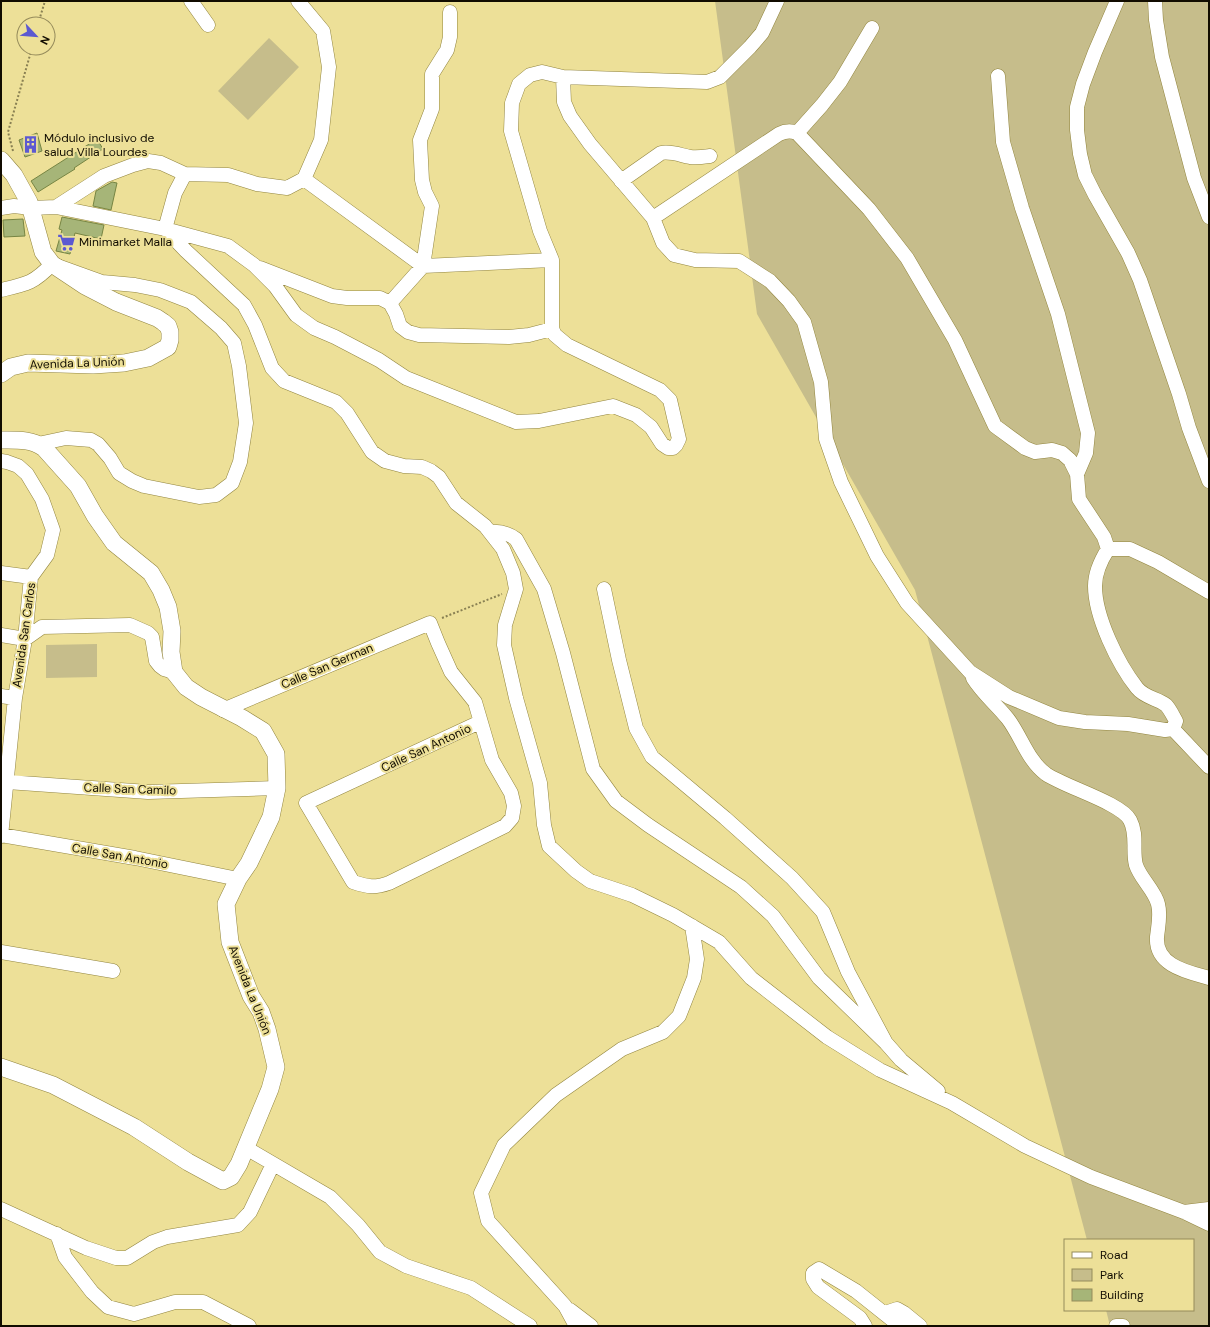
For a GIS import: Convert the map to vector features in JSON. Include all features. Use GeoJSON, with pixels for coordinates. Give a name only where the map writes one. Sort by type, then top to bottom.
{"type":"FeatureCollection","features":[{"type":"Feature","properties":{"kind":"main road","name":"Avenida La Unión"},"geometry":{"type":"LineString","coordinates":[[1,374],[11,367],[28,363],[93,365],[124,363],[148,358],[168,347],[170,340],[168,326],[163,322],[150,315],[116,302],[85,286],[52,264],[43,252],[29,202],[14,175],[7,157]]}},
{"type":"Feature","properties":{"kind":"main road"},"geometry":{"type":"LineString","coordinates":[[1,440],[25,440],[38,444],[44,448],[73,480],[94,516],[114,543],[151,573],[161,590],[168,607],[172,631],[174,672]]}},
{"type":"Feature","properties":{"kind":"main road","name":"Avenida La Unión"},"geometry":{"type":"LineString","coordinates":[[1,1067],[60,1089],[134,1127],[188,1162],[223,1181],[231,1177],[239,1164],[270,1089],[276,1067],[267,1029],[261,1012],[251,996],[230,942],[226,904],[238,879],[249,864],[271,816],[277,788],[276,754],[263,731],[242,718],[223,710],[201,697],[186,687],[174,672]]}},
{"type":"Feature","properties":{"kind":"street"},"geometry":{"type":"LineString","coordinates":[[191,1],[208,25]]}},
{"type":"Feature","properties":{"kind":"street"},"geometry":{"type":"LineString","coordinates":[[56,208],[104,176],[148,161],[161,163],[185,174],[228,174],[257,184],[287,188],[304,179],[322,140],[329,68],[324,31],[298,1]]}},
{"type":"Feature","properties":{"kind":"street"},"geometry":{"type":"LineString","coordinates":[[1,208],[14,206],[56,208],[165,229],[228,246],[254,265],[275,286],[296,315],[314,328],[335,337],[379,360],[406,378],[516,422],[539,421],[613,406],[636,415],[651,427],[662,444],[668,448],[673,448],[679,439],[670,400],[660,390],[567,345],[555,335],[552,330],[552,260],[540,231],[511,131],[512,103],[519,84],[530,75],[542,72],[563,76],[707,82],[720,77],[762,33],[777,1]]}},
{"type":"Feature","properties":{"kind":"street"},"geometry":{"type":"LineString","coordinates":[[1117,1],[1095,52],[1083,84],[1077,107],[1077,130],[1080,154],[1085,175],[1128,253],[1140,280],[1189,428],[1209,481]]}},
{"type":"Feature","properties":{"kind":"street"},"geometry":{"type":"LineString","coordinates":[[1154,1],[1162,57],[1194,178],[1209,217]]}},
{"type":"Feature","properties":{"kind":"street"},"geometry":{"type":"LineString","coordinates":[[390,303],[423,266],[432,206],[425,192],[422,180],[420,140],[432,109],[432,74],[447,50],[450,37],[450,12]]}},
{"type":"Feature","properties":{"kind":"street"},"geometry":{"type":"LineString","coordinates":[[797,133],[840,82],[872,28]]}},
{"type":"Feature","properties":{"kind":"street"},"geometry":{"type":"LineString","coordinates":[[563,76],[564,102],[570,116],[590,144],[654,218],[663,243],[674,255],[695,260],[739,261],[770,281],[790,301],[804,322],[822,382],[826,440],[841,482],[877,556],[907,603],[970,672],[979,687],[1008,720],[1035,762],[1045,773],[1120,810],[1130,820],[1134,832],[1136,865],[1158,903],[1160,912],[1157,940],[1161,955],[1172,965],[1184,971],[1209,978]]}},
{"type":"Feature","properties":{"kind":"street"},"geometry":{"type":"LineString","coordinates":[[998,76],[1003,142],[1022,208],[1058,314],[1088,433],[1086,453],[1076,474]]}},
{"type":"Feature","properties":{"kind":"street"},"geometry":{"type":"LineString","coordinates":[[654,218],[778,134],[791,130],[797,133],[869,209],[907,258],[956,340],[995,426],[1025,448],[1035,452],[1052,450],[1062,453],[1070,460],[1076,474],[1079,499],[1104,537],[1108,549]]}},
{"type":"Feature","properties":{"kind":"street"},"geometry":{"type":"LineString","coordinates":[[621,181],[661,153],[667,152],[700,158],[710,156]]}},
{"type":"Feature","properties":{"kind":"street"},"geometry":{"type":"LineString","coordinates":[[165,229],[175,193],[185,174]]}},
{"type":"Feature","properties":{"kind":"street"},"geometry":{"type":"LineString","coordinates":[[304,179],[423,266],[552,260]]}},
{"type":"Feature","properties":{"kind":"street"},"geometry":{"type":"LineString","coordinates":[[165,229],[186,251],[244,304],[255,325],[272,368],[284,381],[336,402],[347,413],[372,452],[385,461],[404,466],[422,467],[439,477],[456,503],[485,526],[503,549],[513,573],[516,589],[505,625],[504,645],[516,698],[540,782],[544,825],[549,846],[576,871],[590,881],[632,896],[673,915],[719,942],[751,978],[826,1037],[880,1070],[952,1103],[1025,1146],[1091,1177],[1184,1212],[1209,1224]]}},
{"type":"Feature","properties":{"kind":"street"},"geometry":{"type":"LineString","coordinates":[[1,290],[31,283],[52,264],[102,282],[135,285],[160,290],[191,302],[221,328],[234,344],[239,366],[246,423],[240,462],[232,483],[216,495],[199,497],[144,486],[132,481],[119,473],[110,458],[98,444],[91,440],[66,438],[38,444]]}},
{"type":"Feature","properties":{"kind":"street"},"geometry":{"type":"LineString","coordinates":[[254,265],[332,296],[347,298],[380,298],[390,303],[400,326],[408,332],[419,335],[509,337],[529,335],[552,330]]}},
{"type":"Feature","properties":{"kind":"street","name":"Avenida San Carlos"},"geometry":{"type":"LineString","coordinates":[[1,461],[18,466],[27,474],[42,499],[53,530],[47,555],[31,577],[25,639],[5,756],[7,782],[1,829]]}},
{"type":"Feature","properties":{"kind":"street"},"geometry":{"type":"LineString","coordinates":[[490,532],[509,534],[516,539],[544,589],[565,660],[593,769],[616,801],[648,825],[741,887],[773,916],[819,978],[901,1060],[952,1103]]}},
{"type":"Feature","properties":{"kind":"street"},"geometry":{"type":"LineString","coordinates":[[1108,549],[1130,549],[1158,562],[1209,592]]}},
{"type":"Feature","properties":{"kind":"street"},"geometry":{"type":"LineString","coordinates":[[1108,549],[1100,562],[1095,585],[1099,614],[1116,655],[1138,689],[1145,695],[1165,705],[1176,721],[1173,729]]}},
{"type":"Feature","properties":{"kind":"street"},"geometry":{"type":"LineString","coordinates":[[1,573],[31,577]]}},
{"type":"Feature","properties":{"kind":"street"},"geometry":{"type":"LineString","coordinates":[[604,589],[619,660],[636,728],[652,757],[792,878],[823,912],[848,972],[886,1044]]}},
{"type":"Feature","properties":{"kind":"street"},"geometry":{"type":"LineString","coordinates":[[430,623],[451,672],[475,702],[480,722]]}},
{"type":"Feature","properties":{"kind":"street","name":"Calle San German"},"geometry":{"type":"LineString","coordinates":[[223,710],[430,623]]}},
{"type":"Feature","properties":{"kind":"street"},"geometry":{"type":"LineString","coordinates":[[1,636],[25,639],[42,627],[130,625],[148,632],[152,637],[156,661],[164,669],[174,672]]}},
{"type":"Feature","properties":{"kind":"street"},"geometry":{"type":"LineString","coordinates":[[970,672],[1009,697],[1059,718],[1085,722],[1128,724],[1165,730],[1173,729]]}},
{"type":"Feature","properties":{"kind":"street"},"geometry":{"type":"LineString","coordinates":[[1,696],[15,698]]}},
{"type":"Feature","properties":{"kind":"street","name":"Calle San Antonio"},"geometry":{"type":"LineString","coordinates":[[480,722],[492,760],[511,793],[514,806],[512,818],[505,826],[389,883],[378,887],[367,886],[354,882],[306,803],[480,722]]}},
{"type":"Feature","properties":{"kind":"street"},"geometry":{"type":"LineString","coordinates":[[1173,729],[1209,767]]}},
{"type":"Feature","properties":{"kind":"street","name":"Calle San Camilo"},"geometry":{"type":"LineString","coordinates":[[7,782],[148,792],[277,788]]}},
{"type":"Feature","properties":{"kind":"street","name":"Calle San Antonio"},"geometry":{"type":"LineString","coordinates":[[1,829],[238,879]]}},
{"type":"Feature","properties":{"kind":"street"},"geometry":{"type":"LineString","coordinates":[[591,1326],[565,1306],[488,1221],[482,1193],[504,1145],[556,1095],[622,1049],[663,1032],[679,1016],[694,978],[697,959],[692,926]]}},
{"type":"Feature","properties":{"kind":"street"},"geometry":{"type":"LineString","coordinates":[[1,952],[113,971]]}},
{"type":"Feature","properties":{"kind":"street"},"geometry":{"type":"LineString","coordinates":[[246,1148],[330,1197],[358,1225],[380,1252],[406,1266],[471,1288],[530,1326]]}},
{"type":"Feature","properties":{"kind":"street"},"geometry":{"type":"LineString","coordinates":[[1,1209],[86,1248],[116,1258],[127,1258],[153,1242],[167,1237],[238,1226],[250,1212],[273,1164]]}},
{"type":"Feature","properties":{"kind":"street"},"geometry":{"type":"LineString","coordinates":[[1184,1212],[1209,1209]]}},
{"type":"Feature","properties":{"kind":"street"},"geometry":{"type":"LineString","coordinates":[[57,1234],[65,1257],[92,1292],[108,1307],[134,1314],[176,1302],[203,1302],[249,1326]]}},
{"type":"Feature","properties":{"kind":"street"},"geometry":{"type":"LineString","coordinates":[[865,1326],[860,1318],[818,1287],[812,1278],[813,1273],[820,1269],[856,1291],[900,1326]]}},
{"type":"Feature","properties":{"kind":"street"},"geometry":{"type":"LineString","coordinates":[[565,1306],[576,1326]]}},
{"type":"Feature","properties":{"kind":"street"},"geometry":{"type":"LineString","coordinates":[[885,1313],[897,1309],[920,1326]]}},
{"type":"Feature","properties":{"kind":"street"},"geometry":{"type":"LineString","coordinates":[[1116,1326],[1123,1326]]}},
{"type":"Feature","properties":{"kind":"path"},"geometry":{"type":"LineString","coordinates":[[40,16],[45,1]]}},
{"type":"Feature","properties":{"kind":"path"},"geometry":{"type":"LineString","coordinates":[[7,157],[8,132],[30,56]]}},
{"type":"Feature","properties":{"kind":"path"},"geometry":{"type":"LineString","coordinates":[[430,623],[516,589]]}},
{"type":"Feature","properties":{"kind":"green space"},"geometry":{"type":"Polygon","coordinates":[[[715,1],[1209,1],[1209,1326],[1110,1326],[1106,1311],[1194,1311],[1194,1239],[1087,1239],[915,590],[757,314],[715,1]]]}},
{"type":"Feature","properties":{"kind":"green space"},"geometry":{"type":"Polygon","coordinates":[[[269,38],[299,67],[248,120],[218,91],[269,38]]]}},
{"type":"Feature","properties":{"kind":"green space"},"geometry":{"type":"Polygon","coordinates":[[[97,644],[97,677],[46,678],[46,645],[97,644]]]}},
{"type":"Feature","properties":{"kind":"building","name":"Módulo inclusivo de salud Villa Lourdes"},"geometry":{"type":"Polygon","coordinates":[[[37,133],[42,151],[25,157],[19,140],[37,133]]]}},
{"type":"Feature","properties":{"kind":"building"},"geometry":{"type":"Polygon","coordinates":[[[97,139],[103,149],[74,168],[75,169],[38,192],[31,181],[97,139]]]}},
{"type":"Feature","properties":{"kind":"building"},"geometry":{"type":"Polygon","coordinates":[[[112,182],[117,183],[111,210],[93,206],[96,191],[112,182]]]}},
{"type":"Feature","properties":{"kind":"building"},"geometry":{"type":"Polygon","coordinates":[[[62,217],[104,225],[101,239],[75,233],[70,254],[56,251],[62,230],[59,229],[62,217]]]}},
{"type":"Feature","properties":{"kind":"building"},"geometry":{"type":"Polygon","coordinates":[[[23,219],[25,236],[4,237],[3,220],[23,219]]]}},
{"type":"Feature","properties":{"kind":"place","name":"Módulo inclusivo de salud Villa Lourdes"},"geometry":{"type":"Point","coordinates":[31,145]}},
{"type":"Feature","properties":{"kind":"place","name":"Minimarket Malla"},"geometry":{"type":"Point","coordinates":[66,242]}}]}
